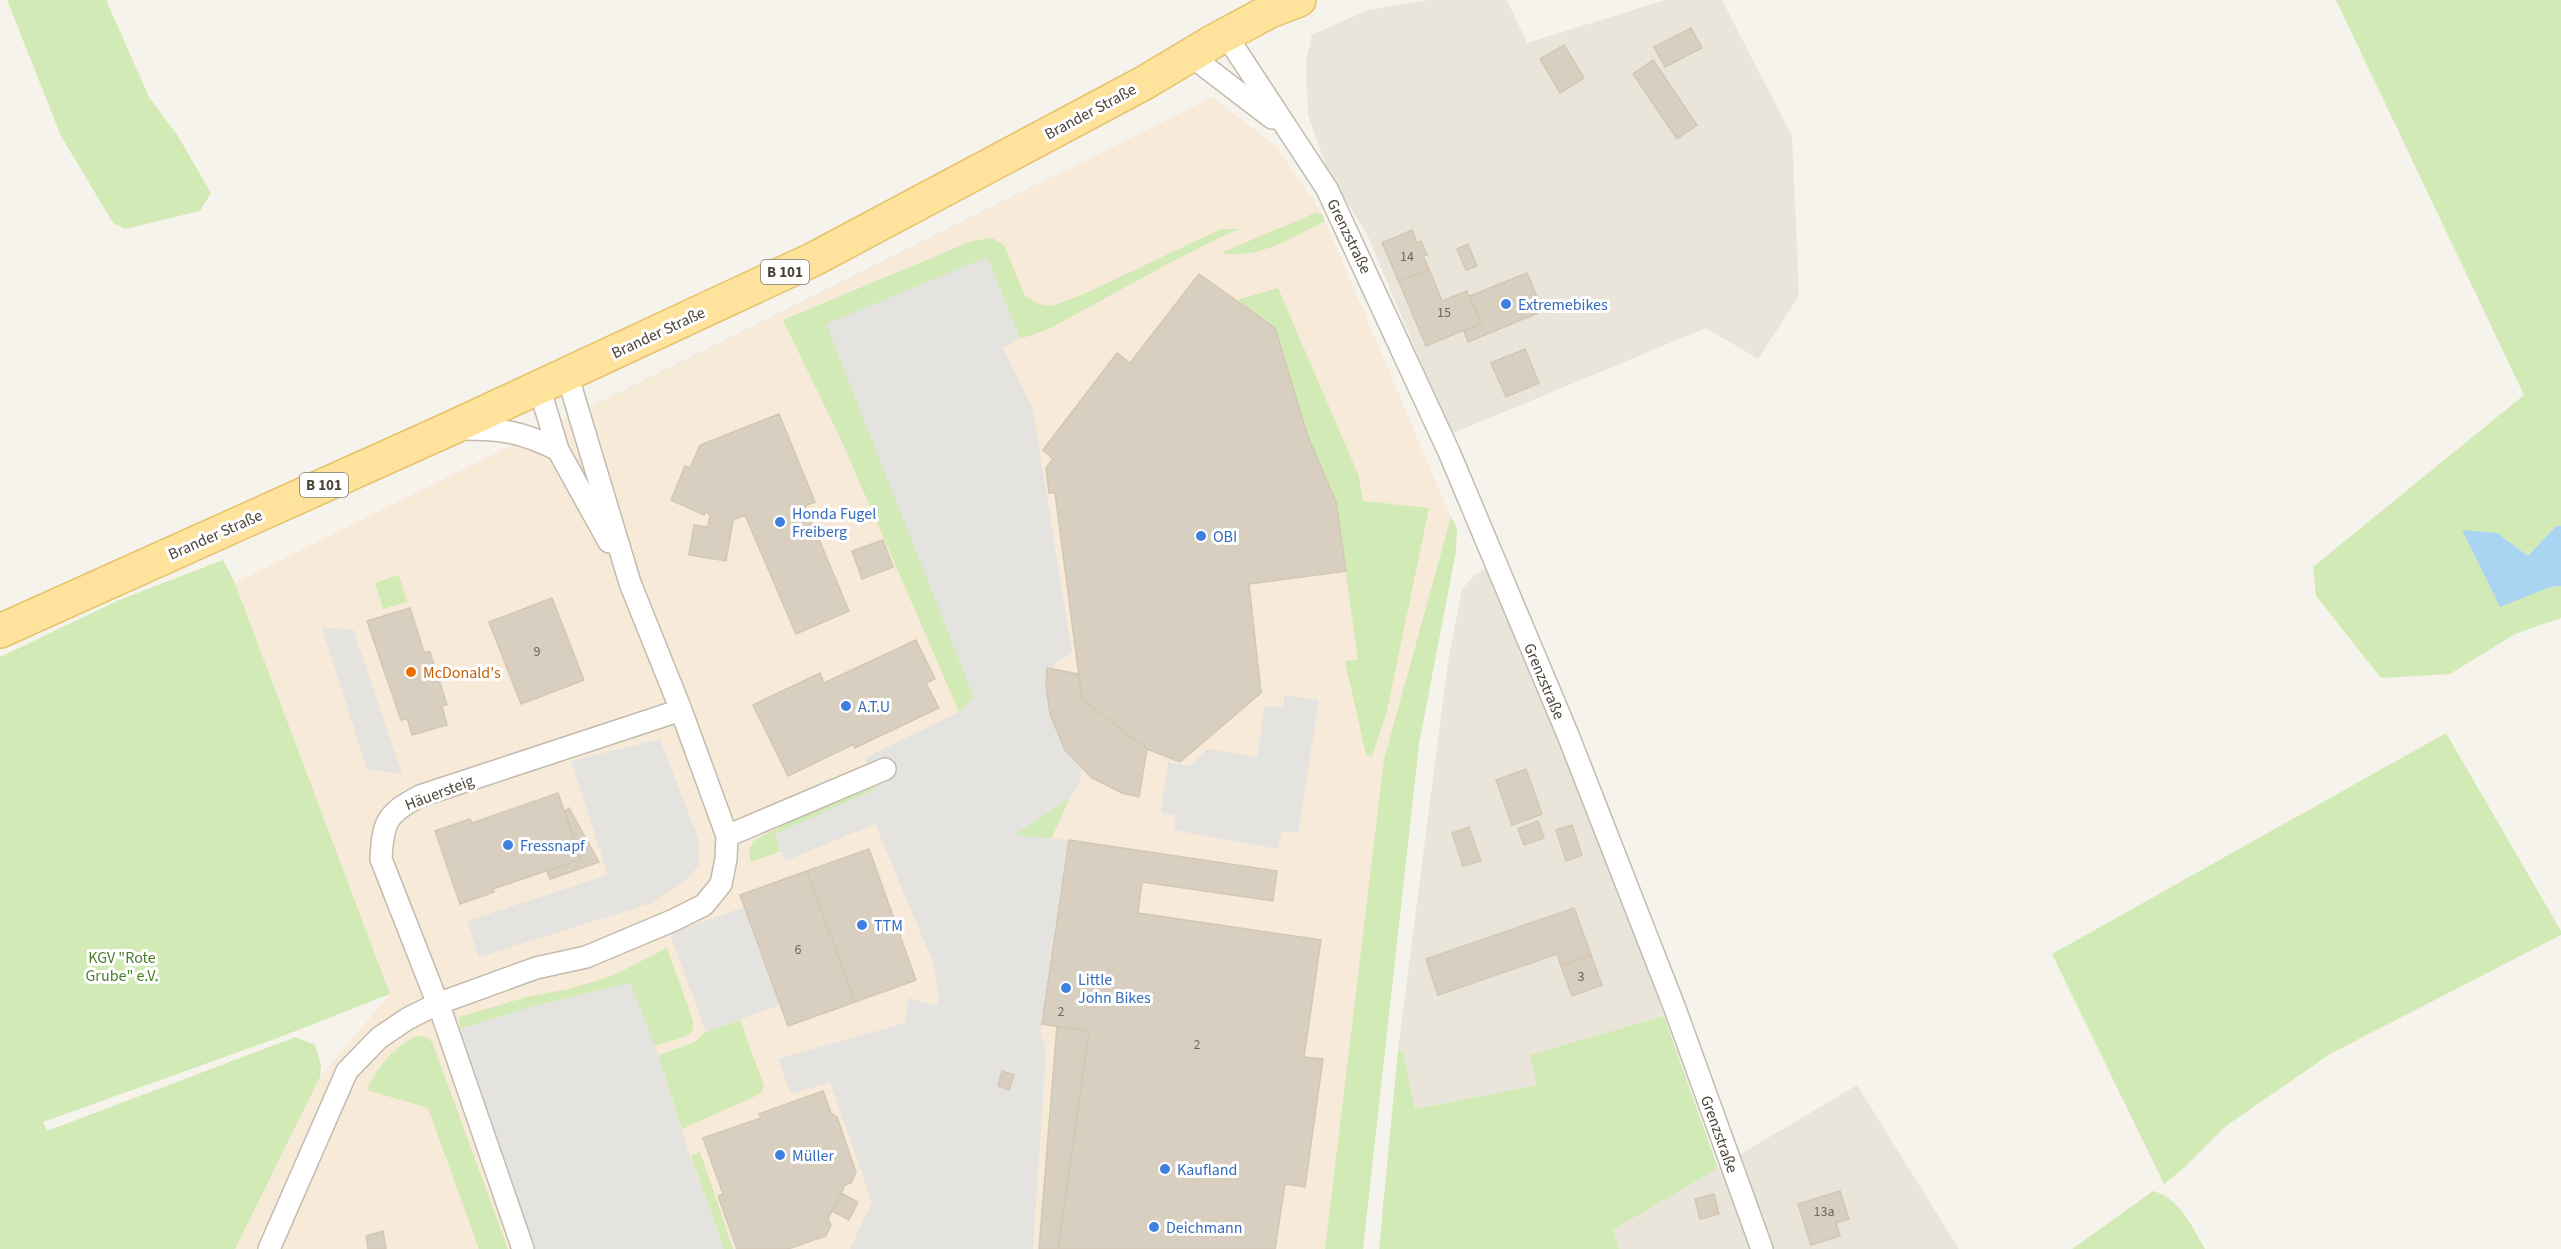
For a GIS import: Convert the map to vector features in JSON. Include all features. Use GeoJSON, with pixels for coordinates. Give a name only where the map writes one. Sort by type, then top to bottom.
{"type":"FeatureCollection","features":[{"type":"Feature","properties":{"kind":"main road","name":"Brander Straße"},"geometry":{"type":"LineString","coordinates":[[0,631],[447,430],[814,259],[1144,83],[1270,11],[1299,0]]}},
{"type":"Feature","properties":{"kind":"street","name":"Grenzstraße"},"geometry":{"type":"LineString","coordinates":[[1226,35],[1328,189],[1449,452],[1568,735],[1644,930],[1762,1249]]}},
{"type":"Feature","properties":{"kind":"street","name":"Grenzstraße"},"geometry":{"type":"LineString","coordinates":[[1191,56],[1289,131]]}},
{"type":"Feature","properties":{"kind":"street"},"geometry":{"type":"LineString","coordinates":[[553,380],[558,450],[630,583]]}},
{"type":"Feature","properties":{"kind":"street"},"geometry":{"type":"LineString","coordinates":[[269,1249],[347,1071],[379,1038],[407,1019],[437,1004],[536,968],[585,957],[704,905],[721,884],[726,860],[727,836],[681,710],[553,380]]}},
{"type":"Feature","properties":{"kind":"street"},"geometry":{"type":"LineString","coordinates":[[447,430],[491,429],[519,433],[558,450]]}},
{"type":"Feature","properties":{"kind":"street","name":"Häuersteig"},"geometry":{"type":"LineString","coordinates":[[523,1249],[437,1004],[381,859],[382,831],[395,809],[420,796],[681,710]]}},
{"type":"Feature","properties":{"kind":"street"},"geometry":{"type":"LineString","coordinates":[[727,836],[885,769]]}},
{"type":"Feature","properties":{"kind":"shaded area"},"geometry":{"type":"Polygon","coordinates":[[[1429,0],[1507,0],[1527,43],[1665,0],[1722,0],[1792,136],[1799,296],[1758,359],[1706,328],[1451,434],[1367,234],[1328,172],[1308,115],[1306,62],[1312,35],[1368,10],[1429,0]]]}},
{"type":"Feature","properties":{"kind":"shaded area"},"geometry":{"type":"Polygon","coordinates":[[[1212,97],[1275,145],[1322,214],[1451,517],[1384,759],[1325,1249],[235,1249],[320,1077],[390,994],[235,583],[1212,97]]]}},
{"type":"Feature","properties":{"kind":"shaded area"},"geometry":{"type":"Polygon","coordinates":[[[987,257],[1020,338],[1003,348],[1033,410],[1072,652],[1055,663],[1052,681],[1083,762],[1080,781],[1070,798],[1014,835],[1069,840],[1041,1034],[1046,1050],[1033,1249],[850,1249],[872,1202],[830,1082],[791,1094],[778,1059],[905,1023],[909,998],[938,1006],[938,990],[932,960],[875,824],[785,861],[775,834],[876,789],[865,758],[959,712],[974,698],[826,324],[987,257]]]}},
{"type":"Feature","properties":{"kind":"shaded area"},"geometry":{"type":"Polygon","coordinates":[[[1492,563],[1643,951],[1664,1016],[1531,1055],[1538,1085],[1415,1109],[1403,1051],[1398,1050],[1448,662],[1462,589],[1474,576],[1492,563]]]}},
{"type":"Feature","properties":{"kind":"shaded area"},"geometry":{"type":"Polygon","coordinates":[[[322,628],[353,629],[402,774],[367,769],[322,628]]]}},
{"type":"Feature","properties":{"kind":"shaded area"},"geometry":{"type":"Polygon","coordinates":[[[1284,695],[1319,700],[1298,833],[1282,831],[1278,849],[1174,830],[1175,815],[1161,812],[1168,762],[1190,766],[1207,749],[1257,757],[1265,706],[1284,707],[1284,695]]]}},
{"type":"Feature","properties":{"kind":"shaded area"},"geometry":{"type":"Polygon","coordinates":[[[660,739],[698,838],[699,864],[690,877],[652,903],[479,957],[467,921],[608,875],[571,761],[660,739]]]}},
{"type":"Feature","properties":{"kind":"shaded area"},"geometry":{"type":"Polygon","coordinates":[[[744,907],[780,1005],[706,1032],[670,934],[744,907]]]}},
{"type":"Feature","properties":{"kind":"shaded area"},"geometry":{"type":"Polygon","coordinates":[[[630,983],[655,1046],[688,1150],[724,1249],[523,1249],[448,1033],[535,1006],[630,983]]]}},
{"type":"Feature","properties":{"kind":"shaded area"},"geometry":{"type":"Polygon","coordinates":[[[1857,1085],[1959,1249],[1619,1249],[1613,1230],[1857,1085]]]}},
{"type":"Feature","properties":{"kind":"green space"},"geometry":{"type":"Polygon","coordinates":[[[7,0],[106,0],[149,97],[178,136],[211,193],[200,211],[125,229],[113,223],[61,136],[7,0]]]}},
{"type":"Feature","properties":{"kind":"green space"},"geometry":{"type":"Polygon","coordinates":[[[2336,0],[2561,0],[2561,526],[2556,526],[2528,556],[2497,533],[2500,606],[2550,587],[2561,586],[2561,618],[2515,634],[2450,674],[2381,678],[2316,596],[2313,567],[2524,395],[2336,0]]]}},
{"type":"Feature","properties":{"kind":"green space"},"geometry":{"type":"Polygon","coordinates":[[[1315,213],[1322,214],[1325,221],[1275,246],[1248,253],[1221,253],[1315,213]]]}},
{"type":"Feature","properties":{"kind":"green space"},"geometry":{"type":"Polygon","coordinates":[[[1221,229],[1239,229],[1041,332],[1020,338],[987,257],[974,698],[959,712],[843,444],[783,320],[972,241],[992,238],[1004,245],[1025,296],[1040,304],[1052,306],[1084,294],[1221,229]]]}},
{"type":"Feature","properties":{"kind":"green space"},"geometry":{"type":"Polygon","coordinates":[[[1278,288],[1358,474],[1363,501],[1429,508],[1387,711],[1372,756],[1366,755],[1345,661],[1358,660],[1336,502],[1308,437],[1275,328],[1237,300],[1278,288]]]}},
{"type":"Feature","properties":{"kind":"green space"},"geometry":{"type":"Polygon","coordinates":[[[1451,517],[1457,528],[1456,551],[1419,744],[1363,1249],[1325,1249],[1384,759],[1451,517]]]}},
{"type":"Feature","properties":{"kind":"green space","name":"KGV \"Rote Grube\" e.V."},"geometry":{"type":"Polygon","coordinates":[[[223,560],[235,583],[390,994],[275,1039],[43,1122],[47,1131],[296,1037],[315,1045],[321,1065],[320,1077],[235,1249],[0,1249],[0,657],[119,600],[223,560]]]}},
{"type":"Feature","properties":{"kind":"green space"},"geometry":{"type":"Polygon","coordinates":[[[399,575],[407,602],[383,609],[375,583],[399,575]]]}},
{"type":"Feature","properties":{"kind":"green space"},"geometry":{"type":"Polygon","coordinates":[[[2446,733],[2561,931],[2561,935],[2330,1054],[2226,1126],[2184,1168],[2164,1184],[2052,954],[2446,733]]]}},
{"type":"Feature","properties":{"kind":"green space"},"geometry":{"type":"Polygon","coordinates":[[[874,783],[893,785],[775,834],[781,851],[751,862],[749,852],[753,841],[874,783]]]}},
{"type":"Feature","properties":{"kind":"green space"},"geometry":{"type":"Polygon","coordinates":[[[1070,798],[1051,839],[1013,835],[1070,798]]]}},
{"type":"Feature","properties":{"kind":"green space"},"geometry":{"type":"Polygon","coordinates":[[[667,948],[693,1021],[693,1030],[687,1036],[655,1046],[630,983],[535,1006],[460,1029],[459,1017],[614,975],[667,948]]]}},
{"type":"Feature","properties":{"kind":"green space"},"geometry":{"type":"Polygon","coordinates":[[[1664,1016],[1718,1168],[1613,1230],[1619,1249],[1379,1249],[1398,1050],[1403,1051],[1415,1109],[1537,1085],[1530,1055],[1664,1016]]]}},
{"type":"Feature","properties":{"kind":"green space"},"geometry":{"type":"Polygon","coordinates":[[[740,1020],[764,1086],[760,1094],[682,1129],[658,1055],[693,1043],[706,1032],[740,1020]]]}},
{"type":"Feature","properties":{"kind":"green space"},"geometry":{"type":"Polygon","coordinates":[[[417,1036],[426,1037],[432,1042],[508,1249],[479,1249],[428,1108],[367,1090],[387,1058],[417,1036]]]}},
{"type":"Feature","properties":{"kind":"green space"},"geometry":{"type":"Polygon","coordinates":[[[700,1152],[733,1249],[724,1249],[691,1156],[700,1152]]]}},
{"type":"Feature","properties":{"kind":"green space"},"geometry":{"type":"Polygon","coordinates":[[[2153,1191],[2171,1200],[2178,1207],[2205,1249],[2072,1249],[2153,1191]]]}},
{"type":"Feature","properties":{"kind":"water"},"geometry":{"type":"Polygon","coordinates":[[[2556,526],[2561,526],[2561,586],[2550,587],[2500,607],[2462,530],[2497,533],[2528,556],[2556,526]]]}},
{"type":"Feature","properties":{"kind":"building"},"geometry":{"type":"Polygon","coordinates":[[[1691,28],[1702,48],[1665,67],[1654,47],[1691,28]]]}},
{"type":"Feature","properties":{"kind":"building"},"geometry":{"type":"Polygon","coordinates":[[[1564,45],[1584,78],[1560,93],[1540,59],[1564,45]]]}},
{"type":"Feature","properties":{"kind":"building"},"geometry":{"type":"Polygon","coordinates":[[[1653,60],[1697,125],[1677,139],[1633,74],[1653,60]]]}},
{"type":"Feature","properties":{"kind":"building"},"geometry":{"type":"Polygon","coordinates":[[[1412,230],[1417,243],[1421,241],[1427,255],[1423,256],[1429,269],[1399,282],[1382,243],[1412,230]]]}},
{"type":"Feature","properties":{"kind":"building"},"geometry":{"type":"Polygon","coordinates":[[[1468,244],[1477,266],[1466,270],[1457,249],[1468,244]]]}},
{"type":"Feature","properties":{"kind":"building"},"geometry":{"type":"Polygon","coordinates":[[[1429,269],[1442,301],[1467,291],[1481,323],[1426,346],[1399,282],[1429,269]]]}},
{"type":"Feature","properties":{"kind":"building","name":"Extremebikes"},"geometry":{"type":"Polygon","coordinates":[[[1527,273],[1543,311],[1468,342],[1464,331],[1481,323],[1470,296],[1527,273]]]}},
{"type":"Feature","properties":{"kind":"building","name":"OBI"},"geometry":{"type":"Polygon","coordinates":[[[1199,274],[1275,328],[1308,437],[1336,502],[1346,571],[1249,584],[1261,693],[1180,762],[1147,749],[1082,699],[1055,493],[1049,493],[1046,468],[1053,459],[1043,450],[1117,353],[1130,363],[1199,274]]]}},
{"type":"Feature","properties":{"kind":"building"},"geometry":{"type":"Polygon","coordinates":[[[1525,349],[1539,383],[1506,397],[1491,363],[1525,349]]]}},
{"type":"Feature","properties":{"kind":"building","name":"Honda Fugel Freiberg"},"geometry":{"type":"Polygon","coordinates":[[[779,414],[815,502],[805,506],[849,611],[796,634],[745,515],[733,520],[726,561],[689,555],[694,525],[708,527],[710,515],[705,511],[704,515],[671,500],[685,466],[690,468],[700,445],[779,414]]]}},
{"type":"Feature","properties":{"kind":"building"},"geometry":{"type":"Polygon","coordinates":[[[883,540],[893,567],[862,579],[852,551],[883,540]]]}},
{"type":"Feature","properties":{"kind":"building"},"geometry":{"type":"Polygon","coordinates":[[[552,598],[584,680],[521,704],[489,622],[552,598]]]}},
{"type":"Feature","properties":{"kind":"building","name":"McDonald's"},"geometry":{"type":"Polygon","coordinates":[[[410,608],[424,652],[430,652],[447,705],[442,706],[447,725],[412,735],[407,718],[401,720],[367,621],[410,608]]]}},
{"type":"Feature","properties":{"kind":"building","name":"A.T.U"},"geometry":{"type":"Polygon","coordinates":[[[916,640],[935,679],[926,683],[939,708],[855,748],[854,744],[788,776],[753,705],[820,673],[824,683],[916,640]]]}},
{"type":"Feature","properties":{"kind":"building"},"geometry":{"type":"Polygon","coordinates":[[[1047,668],[1078,674],[1082,699],[1147,749],[1139,797],[1122,793],[1092,778],[1065,750],[1050,714],[1046,687],[1047,668]]]}},
{"type":"Feature","properties":{"kind":"building"},"geometry":{"type":"Polygon","coordinates":[[[1526,769],[1542,814],[1512,825],[1496,780],[1526,769]]]}},
{"type":"Feature","properties":{"kind":"building","name":"Fressnapf"},"geometry":{"type":"Polygon","coordinates":[[[558,793],[581,859],[493,889],[494,892],[460,904],[435,831],[470,819],[472,823],[558,793]]]}},
{"type":"Feature","properties":{"kind":"building"},"geometry":{"type":"Polygon","coordinates":[[[569,808],[599,862],[550,879],[547,871],[581,859],[565,811],[569,808]]]}},
{"type":"Feature","properties":{"kind":"building"},"geometry":{"type":"Polygon","coordinates":[[[1538,821],[1544,838],[1524,845],[1518,829],[1538,821]]]}},
{"type":"Feature","properties":{"kind":"building"},"geometry":{"type":"Polygon","coordinates":[[[1572,825],[1582,855],[1566,861],[1556,830],[1572,825]]]}},
{"type":"Feature","properties":{"kind":"building"},"geometry":{"type":"Polygon","coordinates":[[[1469,827],[1481,861],[1463,866],[1452,833],[1469,827]]]}},
{"type":"Feature","properties":{"kind":"building"},"geometry":{"type":"Polygon","coordinates":[[[1069,840],[1277,871],[1273,901],[1142,882],[1138,913],[1321,940],[1304,1057],[1323,1059],[1305,1187],[1285,1184],[1275,1249],[1058,1249],[1089,1031],[1042,1024],[1069,840]]]}},
{"type":"Feature","properties":{"kind":"building","name":"TTM"},"geometry":{"type":"Polygon","coordinates":[[[869,849],[916,980],[855,1002],[807,871],[869,849]]]}},
{"type":"Feature","properties":{"kind":"building"},"geometry":{"type":"Polygon","coordinates":[[[807,871],[855,1002],[788,1026],[740,895],[807,871]]]}},
{"type":"Feature","properties":{"kind":"building"},"geometry":{"type":"Polygon","coordinates":[[[1574,908],[1591,955],[1561,966],[1557,954],[1438,995],[1426,959],[1574,908]]]}},
{"type":"Feature","properties":{"kind":"building"},"geometry":{"type":"Polygon","coordinates":[[[1591,955],[1602,985],[1572,996],[1561,966],[1591,955]]]}},
{"type":"Feature","properties":{"kind":"building"},"geometry":{"type":"Polygon","coordinates":[[[1057,1026],[1089,1031],[1058,1249],[1039,1249],[1057,1026]]]}},
{"type":"Feature","properties":{"kind":"building"},"geometry":{"type":"Polygon","coordinates":[[[1002,1071],[1014,1075],[1009,1090],[998,1086],[1002,1071]]]}},
{"type":"Feature","properties":{"kind":"building","name":"Müller"},"geometry":{"type":"Polygon","coordinates":[[[823,1091],[831,1113],[837,1117],[856,1172],[851,1183],[845,1185],[828,1219],[831,1225],[826,1236],[788,1249],[737,1249],[718,1196],[723,1194],[703,1138],[761,1118],[759,1114],[823,1091]]]}},
{"type":"Feature","properties":{"kind":"building"},"geometry":{"type":"Polygon","coordinates":[[[1840,1191],[1849,1219],[1836,1223],[1840,1236],[1811,1245],[1798,1204],[1840,1191]]]}},
{"type":"Feature","properties":{"kind":"building"},"geometry":{"type":"Polygon","coordinates":[[[841,1193],[858,1202],[849,1220],[832,1211],[841,1193]]]}},
{"type":"Feature","properties":{"kind":"building"},"geometry":{"type":"Polygon","coordinates":[[[1714,1194],[1719,1214],[1700,1219],[1695,1199],[1714,1194]]]}},
{"type":"Feature","properties":{"kind":"building"},"geometry":{"type":"Polygon","coordinates":[[[383,1231],[386,1249],[368,1249],[366,1236],[383,1231]]]}},
{"type":"Feature","properties":{"kind":"place","name":"Extremebikes"},"geometry":{"type":"Point","coordinates":[1506,304]}},
{"type":"Feature","properties":{"kind":"place","name":"Honda Fugel Freiberg"},"geometry":{"type":"Point","coordinates":[780,522]}},
{"type":"Feature","properties":{"kind":"place","name":"OBI"},"geometry":{"type":"Point","coordinates":[1201,536]}},
{"type":"Feature","properties":{"kind":"place","name":"McDonald's"},"geometry":{"type":"Point","coordinates":[411,672]}},
{"type":"Feature","properties":{"kind":"place","name":"A.T.U"},"geometry":{"type":"Point","coordinates":[846,706]}},
{"type":"Feature","properties":{"kind":"place","name":"Fressnapf"},"geometry":{"type":"Point","coordinates":[508,845]}},
{"type":"Feature","properties":{"kind":"place","name":"TTM"},"geometry":{"type":"Point","coordinates":[862,925]}},
{"type":"Feature","properties":{"kind":"place","name":"Little John Bikes"},"geometry":{"type":"Point","coordinates":[1066,988]}},
{"type":"Feature","properties":{"kind":"place","name":"Müller"},"geometry":{"type":"Point","coordinates":[780,1155]}},
{"type":"Feature","properties":{"kind":"place","name":"Kaufland"},"geometry":{"type":"Point","coordinates":[1165,1169]}},
{"type":"Feature","properties":{"kind":"place","name":"Deichmann"},"geometry":{"type":"Point","coordinates":[1154,1227]}}]}
